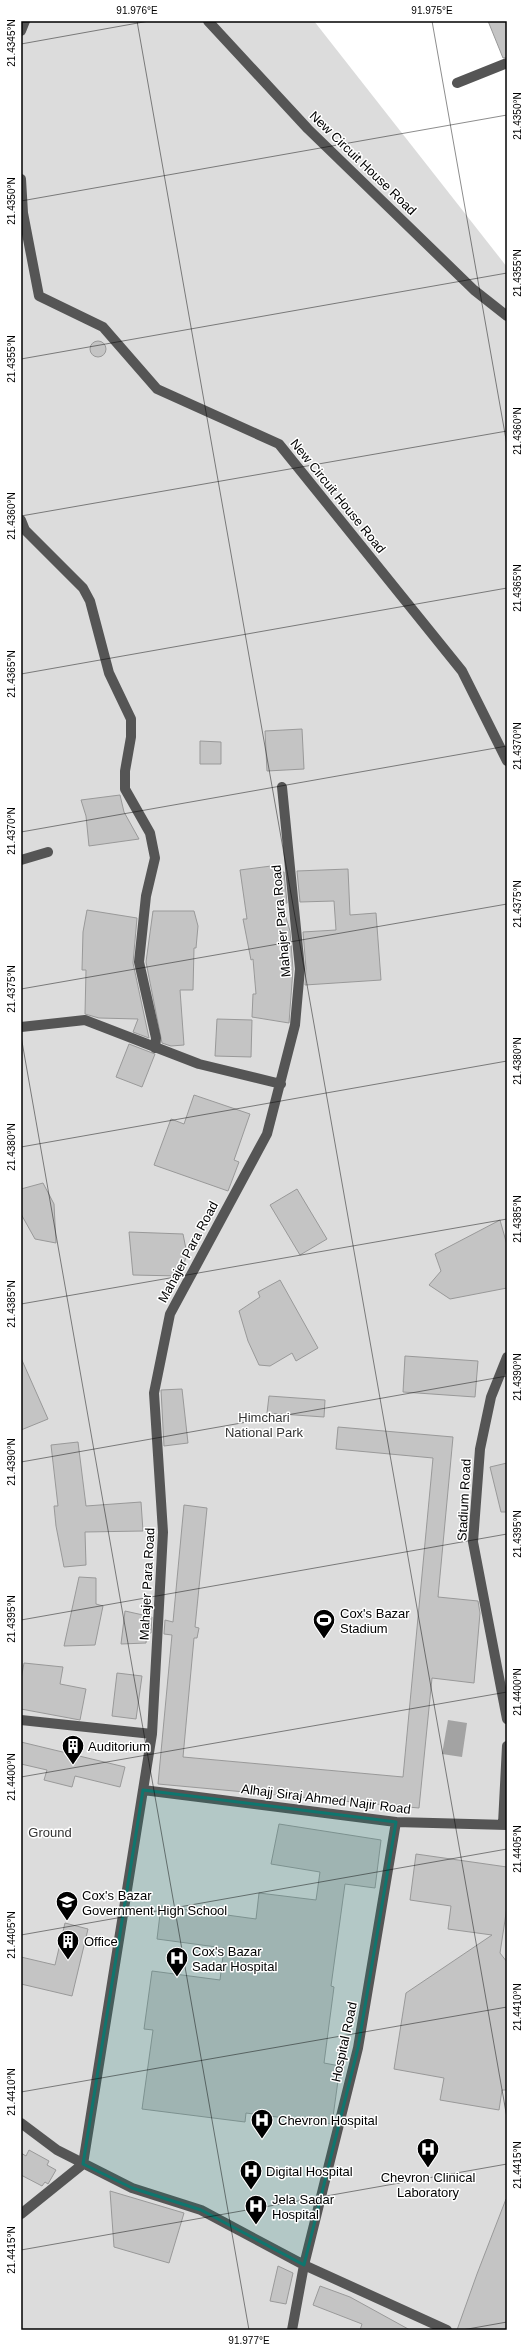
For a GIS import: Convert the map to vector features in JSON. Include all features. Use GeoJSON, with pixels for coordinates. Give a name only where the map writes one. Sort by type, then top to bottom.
{"type":"FeatureCollection","features":[{"type":"Feature","properties":{"kind":"street"},"geometry":{"type":"LineString","coordinates":[[21,31],[25,21]]}},
{"type":"Feature","properties":{"kind":"street","name":"New Circuit House Road"},"geometry":{"type":"LineString","coordinates":[[208,21],[308,129],[474,290],[507,316]]}},
{"type":"Feature","properties":{"kind":"street"},"geometry":{"type":"LineString","coordinates":[[457,83],[507,63]]}},
{"type":"Feature","properties":{"kind":"street","name":"New Circuit House Road"},"geometry":{"type":"LineString","coordinates":[[21,179],[23,213],[39,296],[103,327],[157,389],[279,444],[462,671],[507,761]]}},
{"type":"Feature","properties":{"kind":"street"},"geometry":{"type":"LineString","coordinates":[[21,520],[25,530],[83,588],[90,601],[109,673],[131,719],[131,737],[125,771],[125,789],[150,833],[155,858],[146,896],[139,962],[156,1038],[155,1048]]}},
{"type":"Feature","properties":{"kind":"street","name":"Mahajer Para Road"},"geometry":{"type":"LineString","coordinates":[[83,2164],[152,1734],[163,1532],[154,1393],[170,1314],[267,1134],[295,1025],[300,969],[282,787]]}},
{"type":"Feature","properties":{"kind":"street"},"geometry":{"type":"LineString","coordinates":[[21,860],[48,852]]}},
{"type":"Feature","properties":{"kind":"street"},"geometry":{"type":"LineString","coordinates":[[21,1027],[85,1020],[199,1064],[281,1084]]}},
{"type":"Feature","properties":{"kind":"street","name":"Stadium Road"},"geometry":{"type":"LineString","coordinates":[[507,1357],[491,1397],[480,1449],[474,1542],[507,1719]]}},
{"type":"Feature","properties":{"kind":"street"},"geometry":{"type":"LineString","coordinates":[[21,1720],[152,1734]]}},
{"type":"Feature","properties":{"kind":"street"},"geometry":{"type":"LineString","coordinates":[[505,1825],[507,1746]]}},
{"type":"Feature","properties":{"kind":"street","name":"Alhajj Siraj Ahmed Najir Road"},"geometry":{"type":"LineString","coordinates":[[143,1790],[396,1822],[505,1825]]}},
{"type":"Feature","properties":{"kind":"street","name":"Hospital Road"},"geometry":{"type":"LineString","coordinates":[[292,2330],[304,2265],[358,2048],[396,1822]]}},
{"type":"Feature","properties":{"kind":"street"},"geometry":{"type":"LineString","coordinates":[[21,2124],[57,2150],[132,2188],[202,2210],[304,2265],[446,2330]]}},
{"type":"Feature","properties":{"kind":"street"},"geometry":{"type":"LineString","coordinates":[[21,2214],[83,2164]]}},
{"type":"Feature","properties":{"kind":"highlighted area"},"geometry":{"type":"Polygon","coordinates":[[[143,1790],[396,1822],[358,2048],[304,2265],[201,2210],[132,2188],[83,2164],[143,1790]]]}},
{"type":"Feature","properties":{"kind":"green space","name":"Himchari National Park"},"geometry":{"type":"Polygon","coordinates":[[[21,21],[314,21],[507,267],[507,2330],[21,2330],[21,21]]]}},
{"type":"Feature","properties":{"kind":"shaded area"},"geometry":{"type":"Polygon","coordinates":[[[448,1720],[467,1723],[462,1757],[442,1754],[448,1720]]]}},
{"type":"Feature","properties":{"kind":"building"},"geometry":{"type":"Polygon","coordinates":[[[488,21],[507,21],[507,57],[503,58],[488,21]]]}},
{"type":"Feature","properties":{"kind":"building"},"geometry":{"type":"Polygon","coordinates":[[[98,341],[105,346],[106,349],[101,356],[98,357],[91,352],[90,349],[95,342],[98,341]]]}},
{"type":"Feature","properties":{"kind":"building"},"geometry":{"type":"Polygon","coordinates":[[[302,729],[304,769],[267,771],[265,731],[302,729]]]}},
{"type":"Feature","properties":{"kind":"building"},"geometry":{"type":"Polygon","coordinates":[[[200,741],[221,742],[221,764],[200,764],[200,741]]]}},
{"type":"Feature","properties":{"kind":"building"},"geometry":{"type":"Polygon","coordinates":[[[120,795],[124,812],[139,839],[89,846],[86,816],[81,800],[120,795]]]}},
{"type":"Feature","properties":{"kind":"building"},"geometry":{"type":"Polygon","coordinates":[[[279,865],[280,872],[284,872],[287,903],[282,904],[290,931],[293,969],[289,1023],[252,1017],[253,994],[256,994],[253,959],[251,960],[243,919],[247,919],[240,870],[279,865]]]}},
{"type":"Feature","properties":{"kind":"building"},"geometry":{"type":"Polygon","coordinates":[[[348,869],[350,915],[376,913],[381,980],[305,985],[306,968],[303,932],[336,930],[334,901],[300,902],[297,871],[348,869]]]}},
{"type":"Feature","properties":{"kind":"building"},"geometry":{"type":"Polygon","coordinates":[[[87,910],[137,918],[133,963],[149,1038],[133,1032],[138,1019],[99,1018],[85,1014],[86,970],[82,970],[83,932],[87,910]]]}},
{"type":"Feature","properties":{"kind":"building"},"geometry":{"type":"Polygon","coordinates":[[[153,911],[194,911],[198,926],[196,948],[194,948],[193,990],[180,990],[184,1045],[171,1046],[162,1043],[146,962],[153,911]]]}},
{"type":"Feature","properties":{"kind":"building"},"geometry":{"type":"Polygon","coordinates":[[[217,1019],[252,1020],[251,1057],[215,1056],[217,1019]]]}},
{"type":"Feature","properties":{"kind":"building"},"geometry":{"type":"Polygon","coordinates":[[[129,1044],[155,1054],[142,1087],[116,1077],[129,1044]]]}},
{"type":"Feature","properties":{"kind":"building"},"geometry":{"type":"Polygon","coordinates":[[[194,1095],[250,1114],[234,1160],[239,1162],[228,1191],[154,1165],[171,1119],[184,1124],[194,1095]]]}},
{"type":"Feature","properties":{"kind":"building"},"geometry":{"type":"Polygon","coordinates":[[[43,1183],[54,1204],[56,1243],[35,1239],[21,1214],[21,1189],[43,1183]]]}},
{"type":"Feature","properties":{"kind":"building"},"geometry":{"type":"Polygon","coordinates":[[[297,1189],[327,1239],[300,1255],[270,1205],[297,1189]]]}},
{"type":"Feature","properties":{"kind":"building"},"geometry":{"type":"Polygon","coordinates":[[[500,1220],[507,1245],[507,1288],[450,1299],[429,1285],[441,1271],[435,1254],[500,1220]]]}},
{"type":"Feature","properties":{"kind":"building"},"geometry":{"type":"Polygon","coordinates":[[[129,1232],[183,1234],[187,1254],[180,1276],[133,1275],[129,1232]]]}},
{"type":"Feature","properties":{"kind":"building"},"geometry":{"type":"Polygon","coordinates":[[[280,1280],[318,1348],[296,1361],[292,1353],[270,1366],[259,1365],[248,1341],[239,1311],[260,1297],[258,1292],[280,1280]]]}},
{"type":"Feature","properties":{"kind":"building"},"geometry":{"type":"Polygon","coordinates":[[[405,1356],[478,1361],[475,1397],[403,1392],[405,1356]]]}},
{"type":"Feature","properties":{"kind":"building"},"geometry":{"type":"Polygon","coordinates":[[[21,1358],[48,1419],[21,1430],[21,1358]]]}},
{"type":"Feature","properties":{"kind":"building"},"geometry":{"type":"Polygon","coordinates":[[[182,1389],[188,1443],[164,1446],[161,1390],[182,1389]]]}},
{"type":"Feature","properties":{"kind":"building"},"geometry":{"type":"Polygon","coordinates":[[[269,1396],[325,1400],[324,1417],[267,1413],[269,1396]]]}},
{"type":"Feature","properties":{"kind":"building"},"geometry":{"type":"Polygon","coordinates":[[[338,1427],[453,1437],[438,1597],[478,1601],[480,1613],[474,1683],[432,1678],[419,1808],[158,1784],[172,1635],[164,1634],[165,1620],[173,1622],[184,1505],[207,1508],[195,1627],[199,1628],[197,1638],[194,1638],[183,1757],[403,1777],[433,1458],[336,1449],[338,1427]]]}},
{"type":"Feature","properties":{"kind":"building"},"geometry":{"type":"Polygon","coordinates":[[[78,1442],[86,1506],[141,1502],[143,1531],[85,1532],[86,1565],[64,1567],[56,1526],[54,1506],[58,1506],[51,1445],[78,1442]]]}},
{"type":"Feature","properties":{"kind":"building"},"geometry":{"type":"Polygon","coordinates":[[[507,1463],[507,1512],[501,1512],[490,1467],[507,1463]]]}},
{"type":"Feature","properties":{"kind":"building"},"geometry":{"type":"Polygon","coordinates":[[[79,1577],[96,1578],[96,1604],[103,1606],[95,1645],[64,1646],[79,1577]]]}},
{"type":"Feature","properties":{"kind":"building"},"geometry":{"type":"Polygon","coordinates":[[[125,1611],[152,1617],[151,1633],[147,1632],[146,1643],[121,1644],[125,1611]]]}},
{"type":"Feature","properties":{"kind":"building"},"geometry":{"type":"Polygon","coordinates":[[[24,1663],[63,1667],[60,1684],[86,1689],[80,1720],[21,1709],[21,1679],[24,1663]]]}},
{"type":"Feature","properties":{"kind":"building"},"geometry":{"type":"Polygon","coordinates":[[[117,1673],[142,1676],[136,1719],[112,1716],[117,1673]]]}},
{"type":"Feature","properties":{"kind":"building","name":"Auditorium"},"geometry":{"type":"Polygon","coordinates":[[[21,1742],[125,1767],[120,1787],[75,1776],[72,1787],[44,1780],[47,1770],[21,1764],[21,1742]]]}},
{"type":"Feature","properties":{"kind":"building","name":"Cox's Bazar Sadar Hospital"},"geometry":{"type":"Polygon","coordinates":[[[279,1824],[381,1840],[375,1888],[345,1884],[331,1986],[334,1987],[324,2063],[340,2066],[332,2124],[246,2113],[245,2122],[142,2109],[153,2030],[144,2029],[152,1971],[220,1980],[224,1948],[157,1939],[161,1906],[256,1919],[259,1893],[316,1900],[320,1872],[271,1864],[279,1824]]]}},
{"type":"Feature","properties":{"kind":"building"},"geometry":{"type":"Polygon","coordinates":[[[416,1854],[507,1867],[507,1907],[500,1953],[507,1962],[507,2090],[502,2090],[499,2110],[440,2100],[444,2078],[394,2069],[406,1993],[492,1935],[448,1929],[451,1906],[410,1900],[416,1854]]]}},
{"type":"Feature","properties":{"kind":"building","name":"Office"},"geometry":{"type":"Polygon","coordinates":[[[65,1923],[88,1929],[72,1996],[21,1984],[21,1957],[55,1965],[65,1923]]]}},
{"type":"Feature","properties":{"kind":"building"},"geometry":{"type":"Polygon","coordinates":[[[29,2150],[49,2161],[47,2165],[56,2170],[48,2184],[45,2182],[42,2186],[21,2175],[21,2153],[26,2156],[29,2150]]]}},
{"type":"Feature","properties":{"kind":"building"},"geometry":{"type":"Polygon","coordinates":[[[110,2191],[184,2213],[169,2263],[114,2247],[110,2191]]]}},
{"type":"Feature","properties":{"kind":"building"},"geometry":{"type":"Polygon","coordinates":[[[506,2199],[507,2330],[457,2330],[477,2274],[506,2199]]]}},
{"type":"Feature","properties":{"kind":"building"},"geometry":{"type":"Polygon","coordinates":[[[278,2266],[293,2273],[286,2304],[270,2301],[278,2266]]]}},
{"type":"Feature","properties":{"kind":"building"},"geometry":{"type":"Polygon","coordinates":[[[320,2286],[350,2297],[410,2330],[360,2330],[362,2324],[313,2305],[320,2286]]]}},
{"type":"Feature","properties":{"kind":"place","name":"Cox's Bazar Stadium"},"geometry":{"type":"Point","coordinates":[324,1640]}},
{"type":"Feature","properties":{"kind":"place","name":"Auditorium"},"geometry":{"type":"Point","coordinates":[73,1766]}},
{"type":"Feature","properties":{"kind":"place","name":"Cox's Bazar Government High School"},"geometry":{"type":"Point","coordinates":[67,1922]}},
{"type":"Feature","properties":{"kind":"place","name":"Office"},"geometry":{"type":"Point","coordinates":[68,1960]}},
{"type":"Feature","properties":{"kind":"place","name":"Cox's Bazar Sadar Hospital"},"geometry":{"type":"Point","coordinates":[177,1978]}},
{"type":"Feature","properties":{"kind":"place","name":"Chevron Hospital"},"geometry":{"type":"Point","coordinates":[262,2140]}},
{"type":"Feature","properties":{"kind":"place","name":"Chevron Clinical Laboratory"},"geometry":{"type":"Point","coordinates":[428,2168]}},
{"type":"Feature","properties":{"kind":"place","name":"Digital Hospital"},"geometry":{"type":"Point","coordinates":[251,2190]}},
{"type":"Feature","properties":{"kind":"place","name":"Jela Sadar Hospital"},"geometry":{"type":"Point","coordinates":[256,2226]}},
{"type":"Feature","properties":{"kind":"park label","name":"Ground"},"geometry":{"type":"Point","coordinates":[50,1832]}}]}
